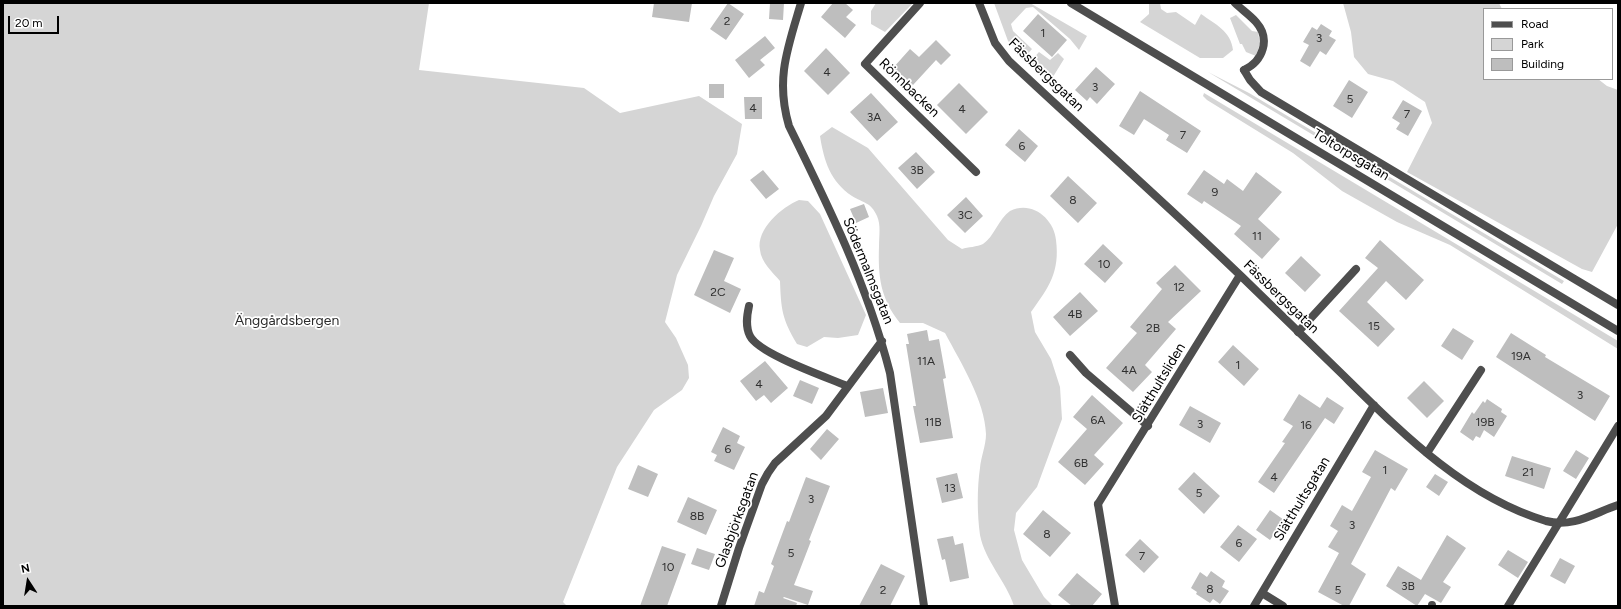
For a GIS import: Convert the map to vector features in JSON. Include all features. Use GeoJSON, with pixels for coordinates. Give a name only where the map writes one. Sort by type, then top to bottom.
{"type":"FeatureCollection","features":[{"type":"Feature","properties":{"kind":"street","name":"Södermalmsgatan"},"geometry":{"type":"LineString","coordinates":[[801,3],[783,74],[782,92],[784,109],[789,126],[850,253],[869,301],[882,341],[890,373],[924,606]]}},
{"type":"Feature","properties":{"kind":"street","name":"Rönnbacken"},"geometry":{"type":"LineString","coordinates":[[920,3],[866,64],[976,172]]}},
{"type":"Feature","properties":{"kind":"street","name":"Fässbergsgatan"},"geometry":{"type":"LineString","coordinates":[[979,3],[995,43],[1009,61],[1240,275],[1374,405],[1427,453],[1474,487],[1495,500],[1531,515],[1558,523],[1580,521],[1618,505]]}},
{"type":"Feature","properties":{"kind":"street","name":"Toltorpsgatan"},"geometry":{"type":"LineString","coordinates":[[1071,3],[1618,331]]}},
{"type":"Feature","properties":{"kind":"street","name":"Toltorpsgatan"},"geometry":{"type":"LineString","coordinates":[[1235,3],[1256,22],[1261,30],[1263,38],[1261,57],[1254,66],[1244,70],[1250,80],[1261,92],[1618,305]]}},
{"type":"Feature","properties":{"kind":"street"},"geometry":{"type":"LineString","coordinates":[[1298,332],[1356,269]]}},
{"type":"Feature","properties":{"kind":"street","name":"Slätthultsliden"},"geometry":{"type":"LineString","coordinates":[[1115,606],[1098,504],[1148,426],[1240,275]]}},
{"type":"Feature","properties":{"kind":"street"},"geometry":{"type":"LineString","coordinates":[[749,306],[747,319],[748,330],[750,337],[758,345],[771,354],[847,386]]}},
{"type":"Feature","properties":{"kind":"street","name":"Glasbjörksgatan"},"geometry":{"type":"LineString","coordinates":[[721,606],[739,548],[762,484],[768,473],[775,463],[826,416],[882,341]]}},
{"type":"Feature","properties":{"kind":"street"},"geometry":{"type":"LineString","coordinates":[[1070,355],[1086,373],[1148,426]]}},
{"type":"Feature","properties":{"kind":"street"},"geometry":{"type":"LineString","coordinates":[[1427,453],[1482,370]]}},
{"type":"Feature","properties":{"kind":"street","name":"Slätthultsgatan"},"geometry":{"type":"LineString","coordinates":[[1254,606],[1374,405]]}},
{"type":"Feature","properties":{"kind":"street"},"geometry":{"type":"LineString","coordinates":[[1508,606],[1618,426]]}},
{"type":"Feature","properties":{"kind":"street"},"geometry":{"type":"LineString","coordinates":[[1262,593],[1283,606]]}},
{"type":"Feature","properties":{"kind":"green space","name":"Änggårdsbergen"},"geometry":{"type":"Polygon","coordinates":[[[3,3],[429,3],[419,70],[584,88],[620,113],[699,96],[742,124],[737,154],[714,196],[677,275],[665,322],[676,338],[688,365],[689,378],[682,390],[654,410],[617,467],[563,602],[567,606],[3,606],[3,3]]]}},
{"type":"Feature","properties":{"kind":"green space"},"geometry":{"type":"Polygon","coordinates":[[[876,3],[913,3],[885,32],[871,24],[871,11],[876,3]]]}},
{"type":"Feature","properties":{"kind":"green space"},"geometry":{"type":"Polygon","coordinates":[[[994,3],[1030,3],[1087,36],[1079,50],[1070,39],[1033,7],[1026,8],[1011,24],[1013,31],[1032,49],[1025,57],[1008,41],[994,3]]]}},
{"type":"Feature","properties":{"kind":"green space"},"geometry":{"type":"Polygon","coordinates":[[[1149,3],[1160,3],[1161,9],[1167,13],[1176,12],[1195,25],[1201,14],[1226,33],[1232,43],[1233,50],[1223,58],[1200,58],[1140,22],[1149,14],[1149,3]]]}},
{"type":"Feature","properties":{"kind":"green space"},"geometry":{"type":"Polygon","coordinates":[[[1343,3],[1499,3],[1502,8],[1483,8],[1483,80],[1599,80],[1607,86],[1618,90],[1618,224],[1592,272],[1582,269],[1407,172],[1432,123],[1425,102],[1393,81],[1368,74],[1354,57],[1351,32],[1343,3]]]}},
{"type":"Feature","properties":{"kind":"green space"},"geometry":{"type":"Polygon","coordinates":[[[1236,15],[1252,31],[1258,32],[1260,44],[1256,56],[1246,52],[1242,44],[1240,44],[1230,18],[1236,15]]]}},
{"type":"Feature","properties":{"kind":"green space"},"geometry":{"type":"Polygon","coordinates":[[[1039,52],[1050,60],[1058,53],[1064,59],[1051,80],[1030,62],[1039,52]]]}},
{"type":"Feature","properties":{"kind":"green space"},"geometry":{"type":"Polygon","coordinates":[[[1208,72],[1249,93],[1564,281],[1562,284],[1208,72]]]}},
{"type":"Feature","properties":{"kind":"green space"},"geometry":{"type":"Polygon","coordinates":[[[1204,93],[1618,341],[1618,349],[1450,245],[1397,222],[1342,191],[1293,153],[1207,100],[1203,96],[1204,93]]]}},
{"type":"Feature","properties":{"kind":"green space"},"geometry":{"type":"Polygon","coordinates":[[[832,127],[868,148],[948,240],[962,249],[983,244],[987,241],[1006,214],[1018,208],[1034,210],[1051,225],[1056,240],[1057,251],[1055,270],[1048,287],[1031,312],[1035,332],[1051,359],[1060,387],[1062,419],[1037,487],[1016,513],[1014,530],[1022,560],[1044,597],[1053,606],[1014,606],[1006,588],[986,554],[980,535],[978,501],[979,476],[986,434],[985,421],[977,395],[965,369],[945,333],[923,323],[900,323],[888,305],[884,296],[880,277],[880,230],[878,219],[875,211],[869,205],[852,196],[838,184],[829,170],[820,136],[832,127]]]}},
{"type":"Feature","properties":{"kind":"green space"},"geometry":{"type":"Polygon","coordinates":[[[799,200],[808,201],[820,214],[866,315],[858,335],[838,338],[824,337],[807,347],[797,344],[788,328],[783,314],[780,281],[763,259],[760,250],[760,242],[766,227],[778,213],[799,200]]]}},
{"type":"Feature","properties":{"kind":"building"},"geometry":{"type":"Polygon","coordinates":[[[654,3],[692,3],[689,22],[652,17],[654,3]]]}},
{"type":"Feature","properties":{"kind":"building"},"geometry":{"type":"Polygon","coordinates":[[[728,3],[744,14],[726,40],[710,29],[728,3]]]}},
{"type":"Feature","properties":{"kind":"building"},"geometry":{"type":"Polygon","coordinates":[[[770,3],[784,3],[783,20],[769,19],[770,3]]]}},
{"type":"Feature","properties":{"kind":"building"},"geometry":{"type":"Polygon","coordinates":[[[833,3],[845,3],[853,10],[846,17],[856,25],[845,38],[821,17],[833,3]]]}},
{"type":"Feature","properties":{"kind":"building"},"geometry":{"type":"Polygon","coordinates":[[[1038,14],[1067,40],[1052,57],[1023,31],[1038,14]]]}},
{"type":"Feature","properties":{"kind":"building"},"geometry":{"type":"Polygon","coordinates":[[[1321,24],[1332,31],[1329,36],[1336,40],[1326,55],[1320,51],[1310,67],[1300,61],[1309,45],[1303,42],[1312,27],[1317,30],[1321,24]]]}},
{"type":"Feature","properties":{"kind":"building"},"geometry":{"type":"Polygon","coordinates":[[[765,36],[775,48],[760,60],[765,65],[749,78],[735,60],[765,36]]]}},
{"type":"Feature","properties":{"kind":"building"},"geometry":{"type":"Polygon","coordinates":[[[936,40],[951,55],[941,65],[936,60],[913,85],[893,68],[910,49],[919,57],[936,40]]]}},
{"type":"Feature","properties":{"kind":"building"},"geometry":{"type":"Polygon","coordinates":[[[826,48],[850,73],[828,95],[804,71],[826,48]]]}},
{"type":"Feature","properties":{"kind":"building"},"geometry":{"type":"Polygon","coordinates":[[[1096,67],[1115,84],[1097,104],[1090,97],[1087,101],[1075,90],[1096,67]]]}},
{"type":"Feature","properties":{"kind":"building"},"geometry":{"type":"Polygon","coordinates":[[[1349,80],[1368,92],[1352,118],[1333,106],[1349,80]]]}},
{"type":"Feature","properties":{"kind":"building"},"geometry":{"type":"Polygon","coordinates":[[[959,83],[988,112],[966,134],[937,105],[959,83]]]}},
{"type":"Feature","properties":{"kind":"building"},"geometry":{"type":"Polygon","coordinates":[[[709,84],[724,84],[724,98],[709,98],[709,84]]]}},
{"type":"Feature","properties":{"kind":"building"},"geometry":{"type":"Polygon","coordinates":[[[1140,91],[1201,131],[1187,153],[1166,140],[1169,135],[1144,119],[1134,135],[1119,126],[1140,91]]]}},
{"type":"Feature","properties":{"kind":"building"},"geometry":{"type":"Polygon","coordinates":[[[871,93],[898,122],[877,141],[850,112],[871,93]]]}},
{"type":"Feature","properties":{"kind":"building"},"geometry":{"type":"Polygon","coordinates":[[[744,97],[762,97],[762,119],[745,119],[744,97]]]}},
{"type":"Feature","properties":{"kind":"building"},"geometry":{"type":"Polygon","coordinates":[[[1403,100],[1422,111],[1408,136],[1396,129],[1400,123],[1392,118],[1403,100]]]}},
{"type":"Feature","properties":{"kind":"building"},"geometry":{"type":"Polygon","coordinates":[[[1019,129],[1038,146],[1025,162],[1005,145],[1019,129]]]}},
{"type":"Feature","properties":{"kind":"building"},"geometry":{"type":"Polygon","coordinates":[[[916,152],[935,172],[917,189],[898,168],[916,152]]]}},
{"type":"Feature","properties":{"kind":"building"},"geometry":{"type":"Polygon","coordinates":[[[763,170],[779,189],[766,199],[750,180],[763,170]]]}},
{"type":"Feature","properties":{"kind":"building"},"geometry":{"type":"Polygon","coordinates":[[[1204,170],[1224,184],[1227,179],[1243,191],[1256,172],[1282,192],[1258,219],[1280,239],[1262,259],[1234,234],[1241,226],[1204,201],[1202,204],[1187,194],[1204,170]]]}},
{"type":"Feature","properties":{"kind":"building"},"geometry":{"type":"Polygon","coordinates":[[[1068,176],[1097,203],[1078,223],[1050,196],[1068,176]]]}},
{"type":"Feature","properties":{"kind":"building"},"geometry":{"type":"Polygon","coordinates":[[[966,197],[983,216],[965,233],[947,215],[966,197]]]}},
{"type":"Feature","properties":{"kind":"building"},"geometry":{"type":"Polygon","coordinates":[[[864,204],[869,217],[856,223],[850,209],[864,204]]]}},
{"type":"Feature","properties":{"kind":"building"},"geometry":{"type":"Polygon","coordinates":[[[1380,240],[1424,280],[1406,300],[1386,281],[1367,302],[1395,329],[1378,347],[1339,311],[1378,268],[1365,258],[1380,240]]]}},
{"type":"Feature","properties":{"kind":"building"},"geometry":{"type":"Polygon","coordinates":[[[1103,244],[1123,263],[1105,283],[1084,264],[1103,244]]]}},
{"type":"Feature","properties":{"kind":"building"},"geometry":{"type":"Polygon","coordinates":[[[714,250],[734,258],[724,281],[741,289],[730,313],[694,295],[714,250]]]}},
{"type":"Feature","properties":{"kind":"building"},"geometry":{"type":"Polygon","coordinates":[[[1301,256],[1321,275],[1305,292],[1285,273],[1301,256]]]}},
{"type":"Feature","properties":{"kind":"building"},"geometry":{"type":"Polygon","coordinates":[[[1175,265],[1201,291],[1168,322],[1176,329],[1145,365],[1152,372],[1133,392],[1106,368],[1137,333],[1130,327],[1162,289],[1156,283],[1175,265]]]}},
{"type":"Feature","properties":{"kind":"building"},"geometry":{"type":"Polygon","coordinates":[[[1080,292],[1098,311],[1070,336],[1053,317],[1080,292]]]}},
{"type":"Feature","properties":{"kind":"building"},"geometry":{"type":"Polygon","coordinates":[[[1453,328],[1474,341],[1462,360],[1441,346],[1453,328]]]}},
{"type":"Feature","properties":{"kind":"building"},"geometry":{"type":"Polygon","coordinates":[[[927,330],[929,341],[939,339],[946,378],[943,379],[953,438],[920,443],[913,406],[916,406],[906,344],[909,344],[907,334],[927,330]]]}},
{"type":"Feature","properties":{"kind":"building"},"geometry":{"type":"Polygon","coordinates":[[[1511,333],[1546,355],[1545,357],[1610,396],[1595,421],[1496,357],[1511,333]]]}},
{"type":"Feature","properties":{"kind":"building"},"geometry":{"type":"Polygon","coordinates":[[[1233,345],[1259,369],[1244,386],[1218,362],[1233,345]]]}},
{"type":"Feature","properties":{"kind":"building"},"geometry":{"type":"Polygon","coordinates":[[[765,361],[788,388],[771,403],[764,395],[756,401],[740,381],[765,361]]]}},
{"type":"Feature","properties":{"kind":"building"},"geometry":{"type":"Polygon","coordinates":[[[800,380],[819,388],[812,404],[793,396],[800,380]]]}},
{"type":"Feature","properties":{"kind":"building"},"geometry":{"type":"Polygon","coordinates":[[[1424,381],[1444,401],[1427,418],[1407,398],[1424,381]]]}},
{"type":"Feature","properties":{"kind":"building"},"geometry":{"type":"Polygon","coordinates":[[[883,388],[888,413],[865,417],[860,392],[883,388]]]}},
{"type":"Feature","properties":{"kind":"building"},"geometry":{"type":"Polygon","coordinates":[[[1299,394],[1320,408],[1327,397],[1344,408],[1334,424],[1325,418],[1274,493],[1258,482],[1285,443],[1282,442],[1293,426],[1283,420],[1299,394]]]}},
{"type":"Feature","properties":{"kind":"building"},"geometry":{"type":"Polygon","coordinates":[[[1092,395],[1123,423],[1094,455],[1104,464],[1085,485],[1058,462],[1087,429],[1073,417],[1092,395]]]}},
{"type":"Feature","properties":{"kind":"building"},"geometry":{"type":"Polygon","coordinates":[[[1487,399],[1502,409],[1501,412],[1507,416],[1494,437],[1484,430],[1480,438],[1476,436],[1473,441],[1460,432],[1472,412],[1474,414],[1483,401],[1485,403],[1487,399]]]}},
{"type":"Feature","properties":{"kind":"building"},"geometry":{"type":"Polygon","coordinates":[[[1190,406],[1221,423],[1210,443],[1179,425],[1190,406]]]}},
{"type":"Feature","properties":{"kind":"building"},"geometry":{"type":"Polygon","coordinates":[[[723,427],[740,436],[737,443],[745,447],[734,470],[714,461],[717,455],[711,452],[723,427]]]}},
{"type":"Feature","properties":{"kind":"building"},"geometry":{"type":"Polygon","coordinates":[[[827,429],[839,439],[821,460],[810,449],[827,429]]]}},
{"type":"Feature","properties":{"kind":"building"},"geometry":{"type":"Polygon","coordinates":[[[1375,450],[1408,469],[1395,491],[1391,488],[1351,564],[1366,574],[1349,606],[1344,606],[1318,592],[1339,553],[1328,547],[1338,531],[1330,526],[1342,505],[1352,511],[1371,477],[1362,472],[1375,450]]]}},
{"type":"Feature","properties":{"kind":"building"},"geometry":{"type":"Polygon","coordinates":[[[1576,450],[1589,458],[1576,479],[1563,471],[1576,450]]]}},
{"type":"Feature","properties":{"kind":"building"},"geometry":{"type":"Polygon","coordinates":[[[1512,456],[1551,468],[1544,489],[1505,476],[1512,456]]]}},
{"type":"Feature","properties":{"kind":"building"},"geometry":{"type":"Polygon","coordinates":[[[638,465],[658,474],[648,497],[628,489],[638,465]]]}},
{"type":"Feature","properties":{"kind":"building"},"geometry":{"type":"Polygon","coordinates":[[[1194,472],[1220,496],[1204,514],[1178,489],[1194,472]]]}},
{"type":"Feature","properties":{"kind":"building"},"geometry":{"type":"Polygon","coordinates":[[[957,473],[963,498],[942,503],[936,478],[957,473]]]}},
{"type":"Feature","properties":{"kind":"building"},"geometry":{"type":"Polygon","coordinates":[[[1435,474],[1448,482],[1439,496],[1426,487],[1435,474]]]}},
{"type":"Feature","properties":{"kind":"building"},"geometry":{"type":"Polygon","coordinates":[[[806,477],[830,486],[809,540],[811,541],[794,585],[813,591],[808,605],[784,597],[783,598],[797,603],[796,606],[754,606],[759,591],[764,593],[774,566],[771,564],[787,521],[789,522],[806,477]]]}},
{"type":"Feature","properties":{"kind":"building"},"geometry":{"type":"Polygon","coordinates":[[[688,497],[717,510],[706,535],[677,522],[688,497]]]}},
{"type":"Feature","properties":{"kind":"building"},"geometry":{"type":"Polygon","coordinates":[[[1043,510],[1071,533],[1050,557],[1023,534],[1043,510]]]}},
{"type":"Feature","properties":{"kind":"building"},"geometry":{"type":"Polygon","coordinates":[[[1270,510],[1284,520],[1270,540],[1256,530],[1270,510]]]}},
{"type":"Feature","properties":{"kind":"building"},"geometry":{"type":"Polygon","coordinates":[[[1238,525],[1257,539],[1239,562],[1220,547],[1238,525]]]}},
{"type":"Feature","properties":{"kind":"building"},"geometry":{"type":"Polygon","coordinates":[[[1447,535],[1466,548],[1443,582],[1451,587],[1441,603],[1425,594],[1417,606],[1386,586],[1398,566],[1421,580],[1447,535]]]}},
{"type":"Feature","properties":{"kind":"building"},"geometry":{"type":"Polygon","coordinates":[[[953,536],[955,545],[963,543],[969,578],[950,582],[945,559],[942,560],[937,539],[953,536]]]}},
{"type":"Feature","properties":{"kind":"building"},"geometry":{"type":"Polygon","coordinates":[[[1140,539],[1159,557],[1144,573],[1125,555],[1140,539]]]}},
{"type":"Feature","properties":{"kind":"building"},"geometry":{"type":"Polygon","coordinates":[[[662,546],[686,554],[667,606],[640,606],[662,546]]]}},
{"type":"Feature","properties":{"kind":"building"},"geometry":{"type":"Polygon","coordinates":[[[697,548],[715,554],[709,570],[691,564],[697,548]]]}},
{"type":"Feature","properties":{"kind":"building"},"geometry":{"type":"Polygon","coordinates":[[[1508,550],[1528,562],[1518,578],[1498,565],[1508,550]]]}},
{"type":"Feature","properties":{"kind":"building"},"geometry":{"type":"Polygon","coordinates":[[[1560,558],[1575,566],[1565,584],[1550,576],[1560,558]]]}},
{"type":"Feature","properties":{"kind":"building"},"geometry":{"type":"Polygon","coordinates":[[[881,564],[905,576],[890,606],[859,606],[881,564]]]}},
{"type":"Feature","properties":{"kind":"building"},"geometry":{"type":"Polygon","coordinates":[[[1211,571],[1225,581],[1222,587],[1229,591],[1220,604],[1213,599],[1210,603],[1196,594],[1197,592],[1191,588],[1200,572],[1207,577],[1211,571]]]}},
{"type":"Feature","properties":{"kind":"building"},"geometry":{"type":"Polygon","coordinates":[[[1077,573],[1102,594],[1092,606],[1072,606],[1058,595],[1077,573]]]}}]}
